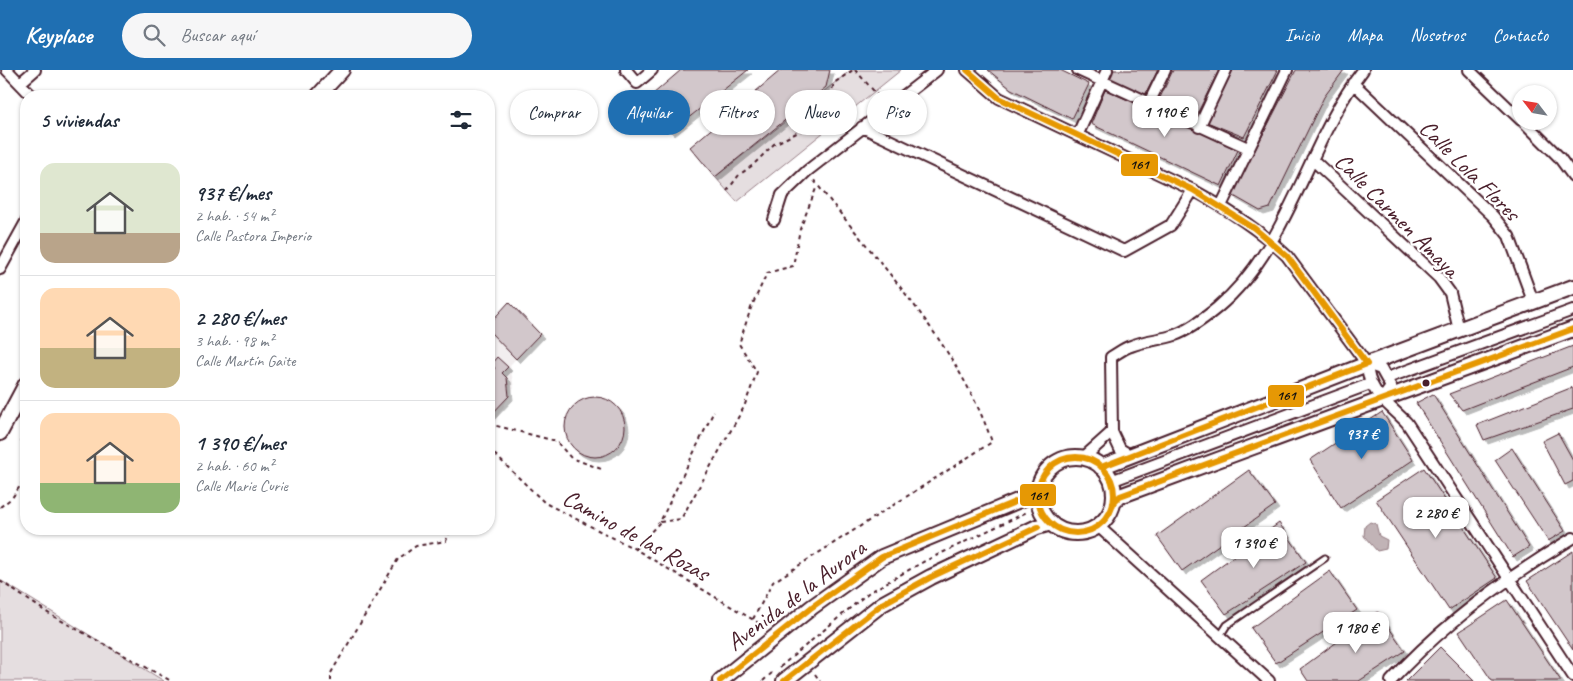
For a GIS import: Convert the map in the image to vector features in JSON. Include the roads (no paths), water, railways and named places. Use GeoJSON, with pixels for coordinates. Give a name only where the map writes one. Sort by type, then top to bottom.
{"type":"FeatureCollection","features":[{"type":"Feature","properties":{"kind":"street"},"geometry":{"type":"LineString","coordinates":[[8,70],[26,90]]}},
{"type":"Feature","properties":{"kind":"street"},"geometry":{"type":"LineString","coordinates":[[20,83],[35,70]]}},
{"type":"Feature","properties":{"kind":"street"},"geometry":{"type":"LineString","coordinates":[[324,90],[342,70]]}},
{"type":"Feature","properties":{"kind":"street"},"geometry":{"type":"LineString","coordinates":[[626,70],[637,83],[652,70]]}},
{"type":"Feature","properties":{"kind":"street"},"geometry":{"type":"LineString","coordinates":[[774,220],[782,196],[807,171],[937,70]]}},
{"type":"Feature","properties":{"kind":"street"},"geometry":{"type":"LineString","coordinates":[[967,70],[999,98],[1192,190],[1221,206],[1272,241],[1287,256],[1367,364],[1370,384],[1374,392],[1384,398],[1407,423],[1573,676]]}},
{"type":"Feature","properties":{"kind":"street"},"geometry":{"type":"LineString","coordinates":[[1078,70],[1102,83],[1248,148]]}},
{"type":"Feature","properties":{"kind":"street"},"geometry":{"type":"LineString","coordinates":[[1077,136],[1108,70]]}},
{"type":"Feature","properties":{"kind":"street"},"geometry":{"type":"LineString","coordinates":[[1149,103],[1165,70]]}},
{"type":"Feature","properties":{"kind":"street"},"geometry":{"type":"LineString","coordinates":[[1199,127],[1226,70]]}},
{"type":"Feature","properties":{"kind":"street"},"geometry":{"type":"LineString","coordinates":[[1221,206],[1287,70]]}},
{"type":"Feature","properties":{"kind":"street"},"geometry":{"type":"LineString","coordinates":[[1130,455],[1120,449],[1112,432],[1111,357],[1131,346],[1177,334],[1217,308],[1253,271],[1272,241],[1312,159],[1353,83],[1363,70]]}},
{"type":"Feature","properties":{"kind":"street"},"geometry":{"type":"LineString","coordinates":[[1469,70],[1512,111]]}},
{"type":"Feature","properties":{"kind":"street","name":"Calle Lola Flores"},"geometry":{"type":"LineString","coordinates":[[1353,83],[1493,216],[1509,236],[1533,301]]}},
{"type":"Feature","properties":{"kind":"street"},"geometry":{"type":"LineString","coordinates":[[862,127],[1124,252],[1171,225],[1192,190]]}},
{"type":"Feature","properties":{"kind":"street"},"geometry":{"type":"LineString","coordinates":[[1532,130],[1558,157],[1573,176]]}},
{"type":"Feature","properties":{"kind":"street","name":"Calle Carmen Amaya"},"geometry":{"type":"LineString","coordinates":[[1312,159],[1439,278],[1450,293],[1459,330]]}},
{"type":"Feature","properties":{"kind":"street"},"geometry":{"type":"LineString","coordinates":[[0,269],[20,233]]}},
{"type":"Feature","properties":{"kind":"street"},"geometry":{"type":"LineString","coordinates":[[1101,467],[1573,287]]}},
{"type":"Feature","properties":{"kind":"street"},"geometry":{"type":"LineString","coordinates":[[1387,378],[1573,310]]}},
{"type":"Feature","properties":{"kind":"street"},"geometry":{"type":"LineString","coordinates":[[784,681],[882,604],[931,577],[1044,525],[1074,533],[1086,531],[1098,526],[1104,520],[1113,503],[1120,496],[1573,329]]}},
{"type":"Feature","properties":{"kind":"street"},"geometry":{"type":"LineString","coordinates":[[1367,364],[1381,368],[1387,378],[1391,387],[1384,398]]}},
{"type":"Feature","properties":{"kind":"street"},"geometry":{"type":"LineString","coordinates":[[1111,481],[1370,384]]}},
{"type":"Feature","properties":{"kind":"street"},"geometry":{"type":"LineString","coordinates":[[0,433],[20,395]]}},
{"type":"Feature","properties":{"kind":"street"},"geometry":{"type":"LineString","coordinates":[[1083,458],[1112,432]]}},
{"type":"Feature","properties":{"kind":"street"},"geometry":{"type":"LineString","coordinates":[[1044,525],[1040,508],[1033,494],[1049,468],[1059,461],[1071,457],[1083,458],[1101,467],[1111,481],[1113,503]]}},
{"type":"Feature","properties":{"kind":"street","name":"Avenida de la Aurora"},"geometry":{"type":"LineString","coordinates":[[720,681],[812,607],[882,557],[1033,494]]}},
{"type":"Feature","properties":{"kind":"street"},"geometry":{"type":"LineString","coordinates":[[1098,526],[1269,681]]}},
{"type":"Feature","properties":{"kind":"street"},"geometry":{"type":"LineString","coordinates":[[1391,681],[1418,652],[1481,598],[1573,538]]}},
{"type":"Feature","properties":{"kind":"lane"},"geometry":{"type":"LineString","coordinates":[[1219,637],[1227,625],[1325,558]]}}]}
